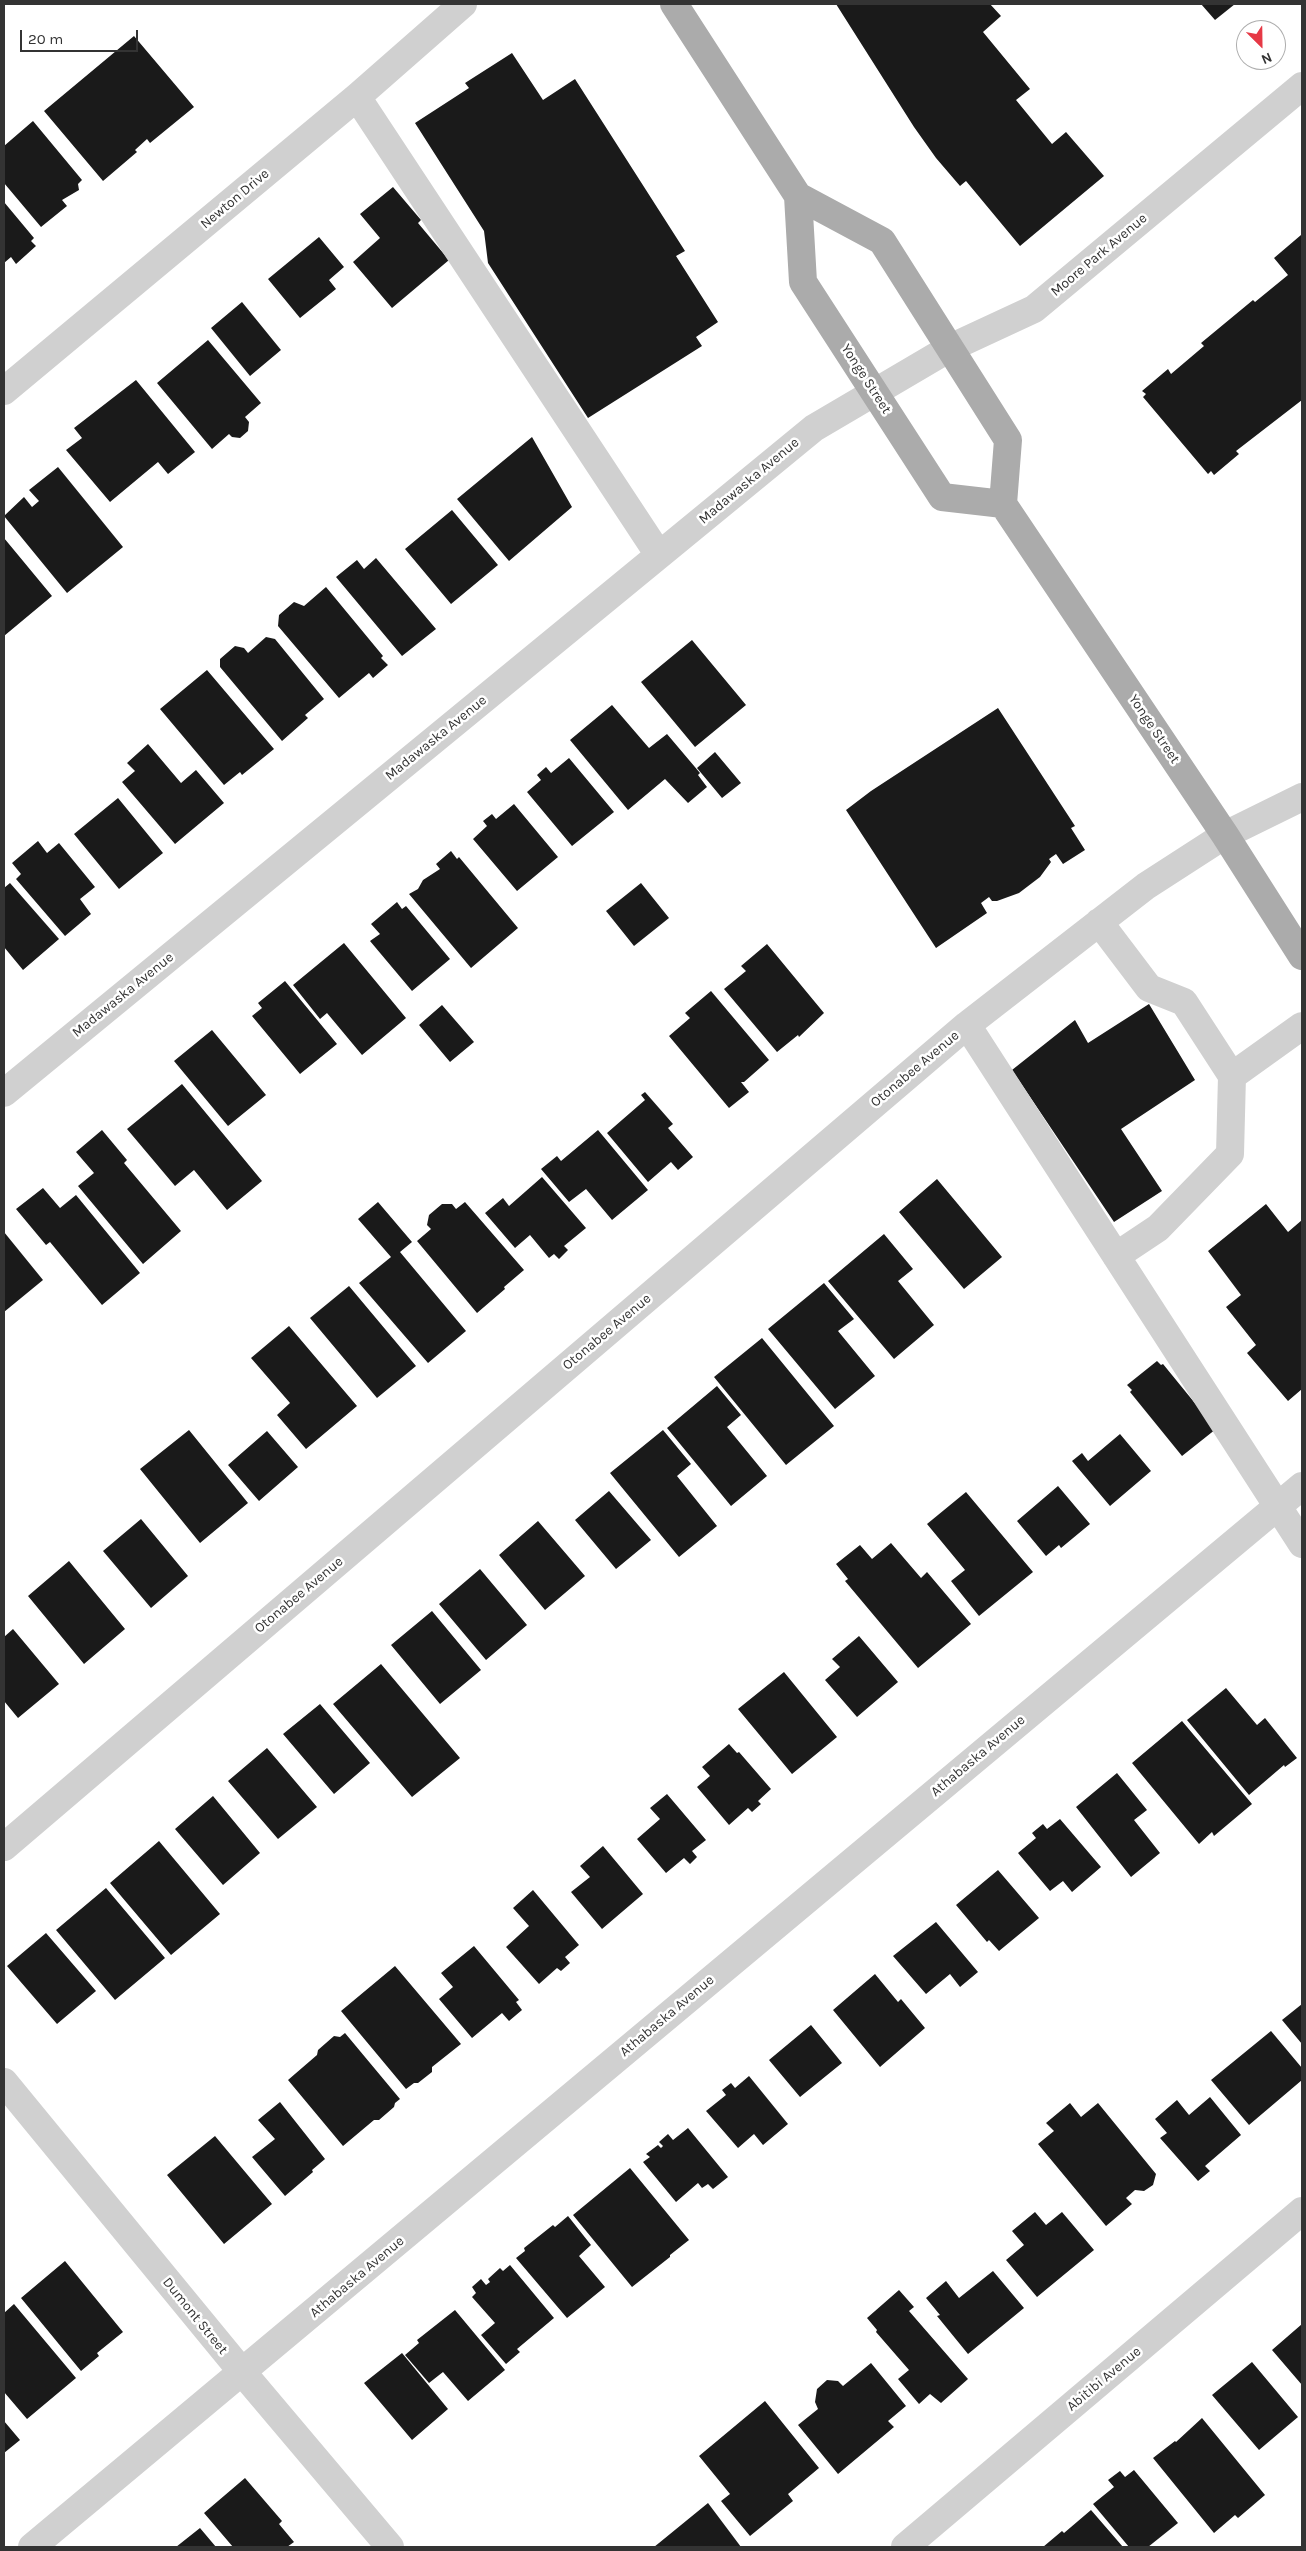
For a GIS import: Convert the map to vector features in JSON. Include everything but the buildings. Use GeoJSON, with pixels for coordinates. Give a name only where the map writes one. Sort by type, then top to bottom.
{"type":"FeatureCollection","features":[{"type":"Feature","properties":{"kind":"main road","name":"Yonge Street"},"geometry":{"type":"LineString","coordinates":[[674,4],[798,196],[882,241],[1008,440],[1003,504],[1225,835],[1302,956]]}},
{"type":"Feature","properties":{"kind":"main road","name":"Yonge Street"},"geometry":{"type":"LineString","coordinates":[[798,196],[803,282],[942,496],[1003,504]]}},
{"type":"Feature","properties":{"kind":"street","name":"Newton Drive"},"geometry":{"type":"LineString","coordinates":[[4,391],[357,97],[464,4]]}},
{"type":"Feature","properties":{"kind":"street","name":"Moore Park Avenue"},"geometry":{"type":"LineString","coordinates":[[874,391],[950,348],[1034,309],[1302,86]]}},
{"type":"Feature","properties":{"kind":"street"},"geometry":{"type":"LineString","coordinates":[[357,97],[659,555]]}},
{"type":"Feature","properties":{"kind":"street","name":"Madawaska Avenue"},"geometry":{"type":"LineString","coordinates":[[4,1093],[814,428],[874,391]]}},
{"type":"Feature","properties":{"kind":"street","name":"Otonabee Avenue"},"geometry":{"type":"LineString","coordinates":[[4,1847],[967,1025],[1146,886],[1225,835],[1302,797]]}},
{"type":"Feature","properties":{"kind":"street"},"geometry":{"type":"LineString","coordinates":[[1099,922],[1149,988],[1184,1002],[1232,1076],[1230,1154],[1158,1228],[1116,1256]]}},
{"type":"Feature","properties":{"kind":"street"},"geometry":{"type":"LineString","coordinates":[[967,1025],[1302,1544]]}},
{"type":"Feature","properties":{"kind":"street"},"geometry":{"type":"LineString","coordinates":[[1232,1076],[1302,1026]]}},
{"type":"Feature","properties":{"kind":"street","name":"Athabaska Avenue"},"geometry":{"type":"LineString","coordinates":[[32,2547],[1276,1505],[1302,1486]]}},
{"type":"Feature","properties":{"kind":"street","name":"Dumont Street"},"geometry":{"type":"LineString","coordinates":[[4,2082],[242,2373],[390,2547]]}},
{"type":"Feature","properties":{"kind":"street","name":"Abitibi Avenue"},"geometry":{"type":"LineString","coordinates":[[905,2547],[1302,2211]]}}]}
